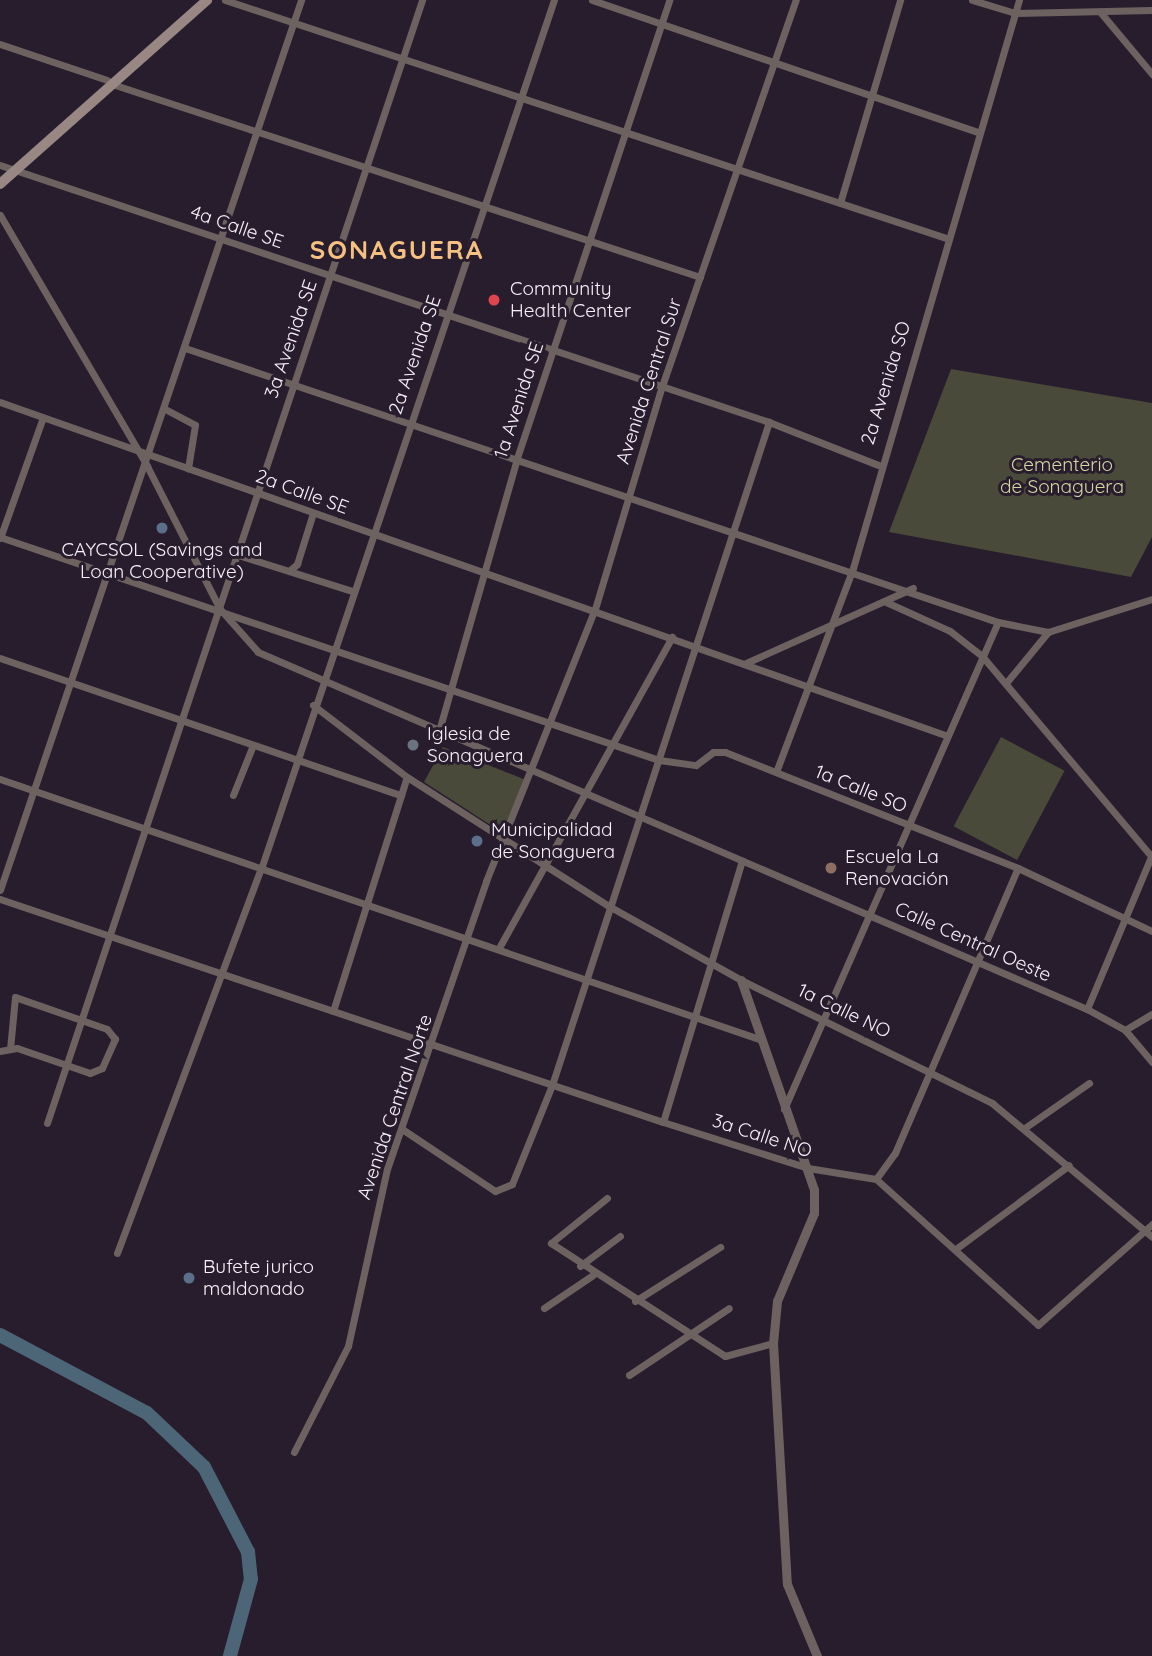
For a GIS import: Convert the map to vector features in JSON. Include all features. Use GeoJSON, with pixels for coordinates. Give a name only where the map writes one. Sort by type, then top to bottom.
{"type":"FeatureCollection","features":[{"type":"Feature","properties":{"kind":"main road"},"geometry":{"type":"LineString","coordinates":[[109,82],[197,0]]}},
{"type":"Feature","properties":{"kind":"main road"},"geometry":{"type":"LineString","coordinates":[[0,176],[207,0]]}},
{"type":"Feature","properties":{"kind":"main road"},"geometry":{"type":"LineString","coordinates":[[0,184],[8,168]]}},
{"type":"Feature","properties":{"kind":"street"},"geometry":{"type":"LineString","coordinates":[[225,0],[946,238]]}},
{"type":"Feature","properties":{"kind":"street"},"geometry":{"type":"LineString","coordinates":[[0,890],[147,466],[301,0]]}},
{"type":"Feature","properties":{"kind":"street","name":"3a Avenida SE"},"geometry":{"type":"LineString","coordinates":[[47,1123],[178,719],[220,609],[255,492],[422,0]]}},
{"type":"Feature","properties":{"kind":"street","name":"2a Avenida SE"},"geometry":{"type":"LineString","coordinates":[[117,1253],[262,866],[332,648],[445,314],[485,208],[554,0]]}},
{"type":"Feature","properties":{"kind":"street"},"geometry":{"type":"LineString","coordinates":[[593,0],[776,60],[978,132]]}},
{"type":"Feature","properties":{"kind":"street","name":"1a Avenida SE"},"geometry":{"type":"LineString","coordinates":[[438,734],[517,458],[669,0]]}},
{"type":"Feature","properties":{"kind":"street","name":"Avenida Central Sur"},"geometry":{"type":"LineString","coordinates":[[535,772],[595,609],[663,386],[796,0]]}},
{"type":"Feature","properties":{"kind":"street"},"geometry":{"type":"LineString","coordinates":[[840,202],[900,0]]}},
{"type":"Feature","properties":{"kind":"street"},"geometry":{"type":"LineString","coordinates":[[972,0],[1015,13],[1152,10]]}},
{"type":"Feature","properties":{"kind":"street","name":"2a Avenida SO"},"geometry":{"type":"LineString","coordinates":[[776,772],[853,568],[878,465],[1019,0]]}},
{"type":"Feature","properties":{"kind":"street"},"geometry":{"type":"LineString","coordinates":[[1101,13],[1152,74]]}},
{"type":"Feature","properties":{"kind":"street"},"geometry":{"type":"LineString","coordinates":[[0,44],[258,134],[700,277]]}},
{"type":"Feature","properties":{"kind":"street","name":"4a Calle SE"},"geometry":{"type":"LineString","coordinates":[[8,168],[769,422],[878,465]]}},
{"type":"Feature","properties":{"kind":"street","name":"Calle Central Oeste"},"geometry":{"type":"LineString","coordinates":[[0,215],[147,466],[220,609],[258,653],[438,734],[535,772],[1087,1009],[1125,1030],[1152,1062]]}},
{"type":"Feature","properties":{"kind":"street"},"geometry":{"type":"LineString","coordinates":[[185,348],[408,424],[913,588],[998,622],[1048,632],[1152,600]]}},
{"type":"Feature","properties":{"kind":"street","name":"2a Calle SE"},"geometry":{"type":"LineString","coordinates":[[0,402],[482,573],[595,609],[945,736]]}},
{"type":"Feature","properties":{"kind":"street"},"geometry":{"type":"LineString","coordinates":[[165,409],[195,425],[188,468]]}},
{"type":"Feature","properties":{"kind":"street"},"geometry":{"type":"LineString","coordinates":[[0,537],[43,417]]}},
{"type":"Feature","properties":{"kind":"street"},"geometry":{"type":"LineString","coordinates":[[402,1129],[495,1191],[506,1191],[552,1085],[607,905],[699,646],[733,528],[769,422]]}},
{"type":"Feature","properties":{"kind":"street"},"geometry":{"type":"LineString","coordinates":[[289,571],[297,564],[313,513]]}},
{"type":"Feature","properties":{"kind":"street","name":"1a Calle SO"},"geometry":{"type":"LineString","coordinates":[[0,537],[220,609],[659,760],[695,765],[713,752],[725,752],[1018,868],[1152,931]]}},
{"type":"Feature","properties":{"kind":"street"},"geometry":{"type":"LineString","coordinates":[[237,555],[352,591]]}},
{"type":"Feature","properties":{"kind":"street"},"geometry":{"type":"LineString","coordinates":[[746,663],[913,588]]}},
{"type":"Feature","properties":{"kind":"street"},"geometry":{"type":"LineString","coordinates":[[886,602],[950,631],[982,656],[1152,855],[1087,1009]]}},
{"type":"Feature","properties":{"kind":"street"},"geometry":{"type":"LineString","coordinates":[[784,1110],[826,1021],[945,736],[998,622]]}},
{"type":"Feature","properties":{"kind":"street"},"geometry":{"type":"LineString","coordinates":[[1006,683],[1048,632]]}},
{"type":"Feature","properties":{"kind":"street"},"geometry":{"type":"LineString","coordinates":[[500,946],[672,637]]}},
{"type":"Feature","properties":{"kind":"street"},"geometry":{"type":"LineString","coordinates":[[0,659],[401,795]]}},
{"type":"Feature","properties":{"kind":"street","name":"1a Calle NO"},"geometry":{"type":"LineString","coordinates":[[313,705],[407,777],[607,905],[712,961],[741,980],[930,1070],[1026,1127],[1152,1237]]}},
{"type":"Feature","properties":{"kind":"street"},"geometry":{"type":"LineString","coordinates":[[233,795],[253,745]]}},
{"type":"Feature","properties":{"kind":"street","name":"Avenida Central Norte"},"geometry":{"type":"LineString","coordinates":[[294,1452],[356,1324],[362,1267],[402,1129],[468,935],[535,772]]}},
{"type":"Feature","properties":{"kind":"street"},"geometry":{"type":"LineString","coordinates":[[333,1011],[370,903],[407,777]]}},
{"type":"Feature","properties":{"kind":"street"},"geometry":{"type":"LineString","coordinates":[[0,779],[468,935],[759,1039]]}},
{"type":"Feature","properties":{"kind":"street"},"geometry":{"type":"LineString","coordinates":[[663,1122],[742,861]]}},
{"type":"Feature","properties":{"kind":"street"},"geometry":{"type":"LineString","coordinates":[[1018,868],[895,1153],[876,1179],[957,1248],[1038,1325],[1152,1224]]}},
{"type":"Feature","properties":{"kind":"street","name":"3a Calle NO"},"geometry":{"type":"LineString","coordinates":[[0,899],[663,1122],[808,1168],[876,1179]]}},
{"type":"Feature","properties":{"kind":"street"},"geometry":{"type":"LineString","coordinates":[[741,980],[784,1110],[808,1168],[814,1213],[777,1301],[773,1343],[787,1584],[817,1656]]}},
{"type":"Feature","properties":{"kind":"street"},"geometry":{"type":"LineString","coordinates":[[0,1051],[10,1049],[98,1072],[115,1039],[81,1019],[15,997],[10,1049]]}},
{"type":"Feature","properties":{"kind":"street"},"geometry":{"type":"LineString","coordinates":[[1125,1030],[1152,1014]]}},
{"type":"Feature","properties":{"kind":"street"},"geometry":{"type":"LineString","coordinates":[[1026,1127],[1089,1083]]}},
{"type":"Feature","properties":{"kind":"street"},"geometry":{"type":"LineString","coordinates":[[957,1248],[1069,1165]]}},
{"type":"Feature","properties":{"kind":"street"},"geometry":{"type":"LineString","coordinates":[[607,1198],[551,1243],[593,1275],[635,1301],[689,1334],[736,1357],[773,1343]]}},
{"type":"Feature","properties":{"kind":"street"},"geometry":{"type":"LineString","coordinates":[[580,1266],[620,1236]]}},
{"type":"Feature","properties":{"kind":"street"},"geometry":{"type":"LineString","coordinates":[[635,1301],[719,1247]]}},
{"type":"Feature","properties":{"kind":"street"},"geometry":{"type":"LineString","coordinates":[[544,1308],[593,1275]]}},
{"type":"Feature","properties":{"kind":"street"},"geometry":{"type":"LineString","coordinates":[[629,1376],[729,1308]]}},
{"type":"Feature","properties":{"kind":"green space","name":"Cementerio de Sonaguera"},"geometry":{"type":"Polygon","coordinates":[[[951,369],[1152,403],[1152,537],[1131,577],[889,532],[951,369]]]}},
{"type":"Feature","properties":{"kind":"green space"},"geometry":{"type":"Polygon","coordinates":[[[1001,737],[1065,771],[1017,860],[954,826],[1001,737]]]}},
{"type":"Feature","properties":{"kind":"green space"},"geometry":{"type":"Polygon","coordinates":[[[443,747],[526,780],[503,833],[424,782],[443,747]]]}},
{"type":"Feature","properties":{"kind":"waterway"},"geometry":{"type":"LineString","coordinates":[[0,1335],[147,1413],[204,1467],[248,1552],[251,1579],[230,1656]]}},
{"type":"Feature","properties":{"kind":"place","name":"Community Health Center"},"geometry":{"type":"Point","coordinates":[494,300]}},
{"type":"Feature","properties":{"kind":"place","name":"CAYCSOL (Savings and Loan Cooperative)"},"geometry":{"type":"Point","coordinates":[162,528]}},
{"type":"Feature","properties":{"kind":"place","name":"Iglesia de Sonaguera"},"geometry":{"type":"Point","coordinates":[413,745]}},
{"type":"Feature","properties":{"kind":"place","name":"Municipalidad de Sonaguera"},"geometry":{"type":"Point","coordinates":[477,841]}},
{"type":"Feature","properties":{"kind":"place","name":"Escuela La Renovación"},"geometry":{"type":"Point","coordinates":[831,868]}},
{"type":"Feature","properties":{"kind":"place","name":"Bufete jurico maldonado"},"geometry":{"type":"Point","coordinates":[189,1278]}},
{"type":"Feature","properties":{"kind":"district","name":"SONAGUERA"},"geometry":{"type":"Point","coordinates":[397,250]}}]}
